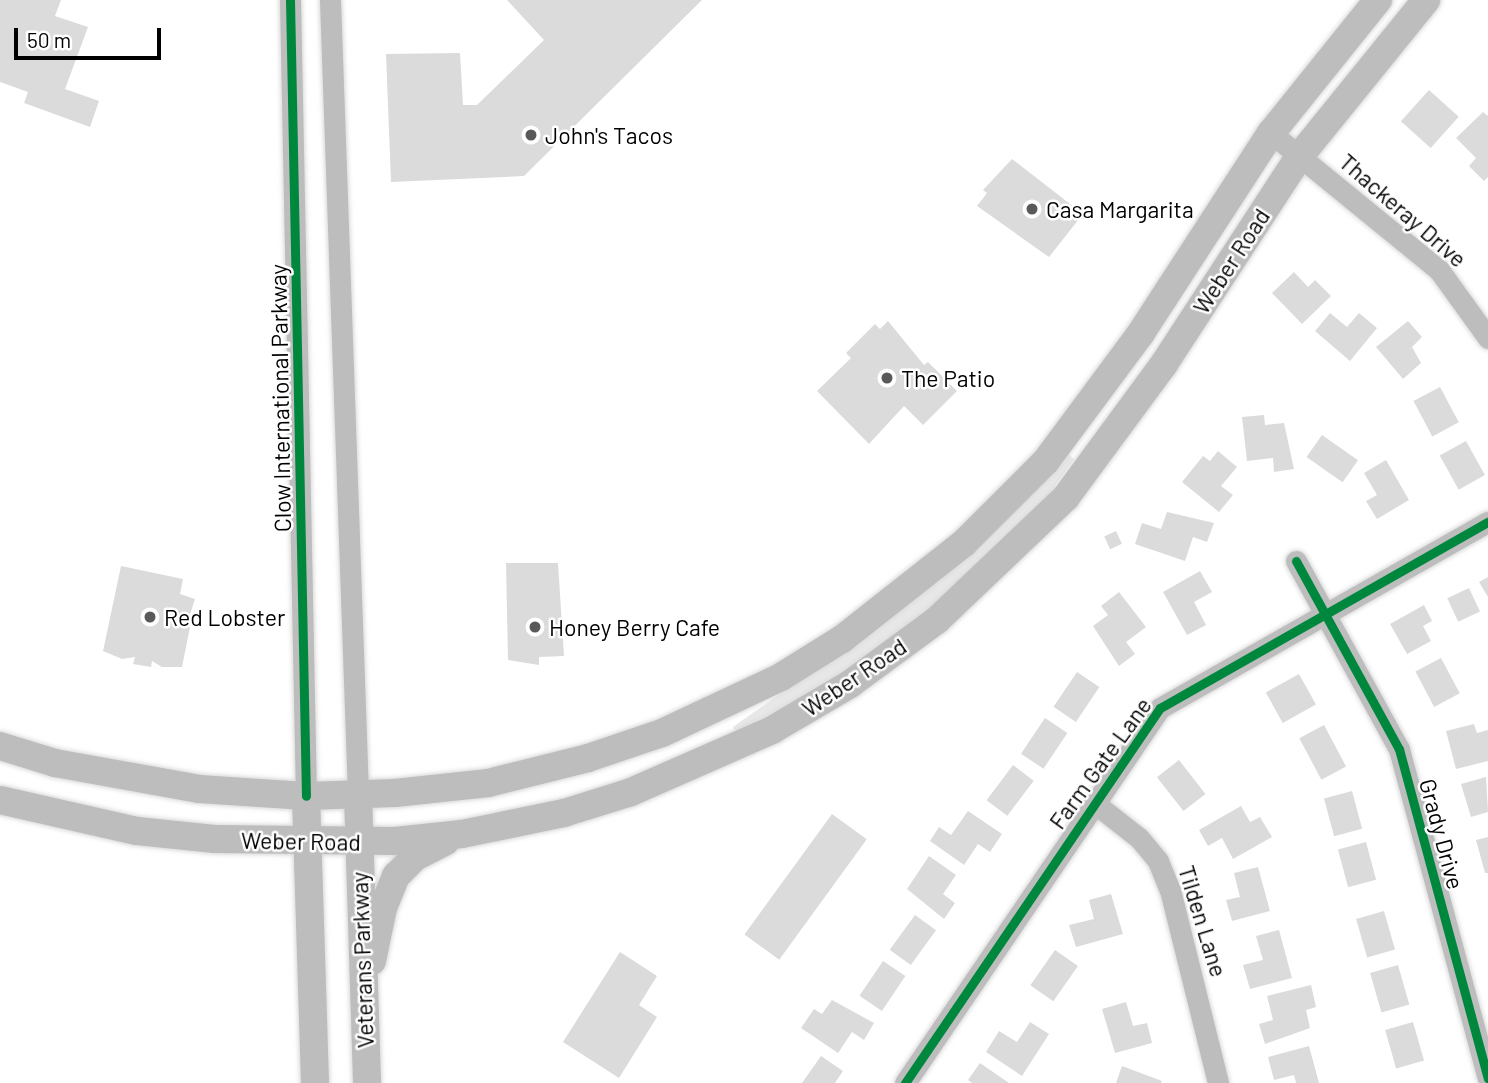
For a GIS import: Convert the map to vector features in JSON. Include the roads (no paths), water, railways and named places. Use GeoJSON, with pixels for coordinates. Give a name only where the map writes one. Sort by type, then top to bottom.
{"type":"FeatureCollection","features":[{"type":"Feature","properties":{"kind":"main road","name":"Weber Road"},"geometry":{"type":"LineString","coordinates":[[0,746],[124,778],[199,789],[306,796],[358,795],[488,783],[588,758],[724,706],[842,639],[964,543],[1046,461],[1141,332],[1271,133],[1378,0]]}},
{"type":"Feature","properties":{"kind":"main road","name":"Weber Road"},"geometry":{"type":"LineString","coordinates":[[0,800],[137,831],[307,843],[358,843],[462,834],[564,813],[700,765],[821,702],[937,620],[1027,539],[1096,463],[1299,157],[1426,0]]}},
{"type":"Feature","properties":{"kind":"main road","name":"Veterans Parkway"},"geometry":{"type":"LineString","coordinates":[[358,795],[367,1083]]}},
{"type":"Feature","properties":{"kind":"main road"},"geometry":{"type":"LineString","coordinates":[[306,796],[315,1083]]}},
{"type":"Feature","properties":{"kind":"main road"},"geometry":{"type":"LineString","coordinates":[[364,1001],[383,908],[397,876],[415,857],[462,834]]}},
{"type":"Feature","properties":{"kind":"street","name":"Clow International Parkway"},"geometry":{"type":"LineString","coordinates":[[290,0],[306,796]]}},
{"type":"Feature","properties":{"kind":"street"},"geometry":{"type":"LineString","coordinates":[[330,0],[358,795]]}},
{"type":"Feature","properties":{"kind":"street","name":"Thackeray Drive"},"geometry":{"type":"LineString","coordinates":[[1271,133],[1439,270],[1488,338]]}},
{"type":"Feature","properties":{"kind":"street","name":"Farm Gate Lane"},"geometry":{"type":"LineString","coordinates":[[905,1083],[1093,802],[1160,708],[1488,522]]}},
{"type":"Feature","properties":{"kind":"street","name":"Grady Drive"},"geometry":{"type":"LineString","coordinates":[[1296,561],[1399,749],[1488,1079]]}},
{"type":"Feature","properties":{"kind":"street","name":"Tilden Lane"},"geometry":{"type":"LineString","coordinates":[[1093,802],[1139,838],[1158,862],[1170,890],[1219,1083]]}},
{"type":"Feature","properties":{"kind":"place","name":"John's Tacos"},"geometry":{"type":"Point","coordinates":[531,135]}},
{"type":"Feature","properties":{"kind":"place","name":"Casa Margarita"},"geometry":{"type":"Point","coordinates":[1032,209]}},
{"type":"Feature","properties":{"kind":"place","name":"The Patio"},"geometry":{"type":"Point","coordinates":[887,378]}},
{"type":"Feature","properties":{"kind":"place","name":"Red Lobster"},"geometry":{"type":"Point","coordinates":[150,617]}},
{"type":"Feature","properties":{"kind":"place","name":"Honey Berry Cafe"},"geometry":{"type":"Point","coordinates":[535,627]}}]}
